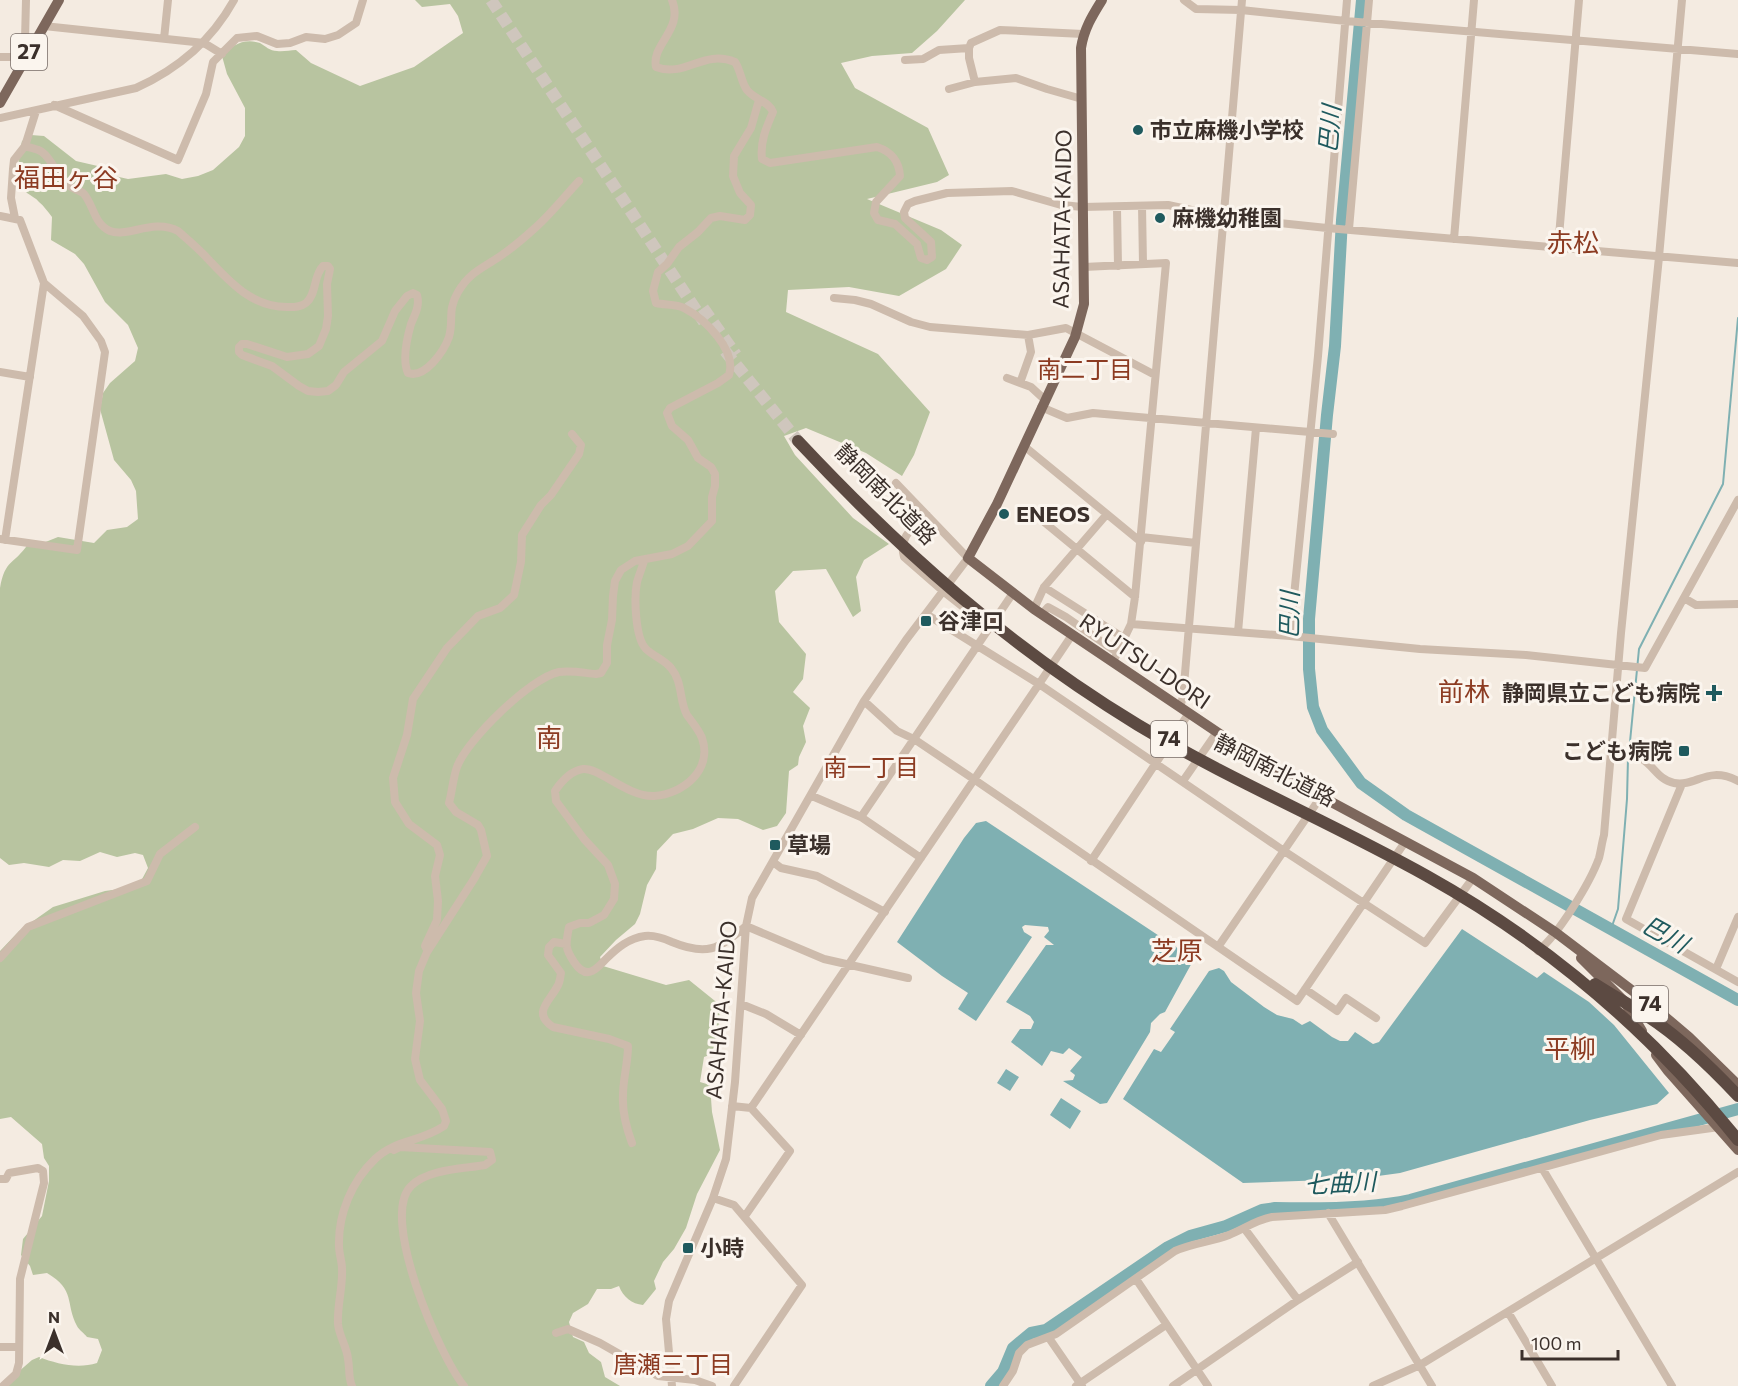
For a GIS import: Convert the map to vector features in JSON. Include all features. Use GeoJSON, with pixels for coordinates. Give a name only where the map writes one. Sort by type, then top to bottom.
{"type":"FeatureCollection","features":[{"type":"Feature","properties":{"kind":"highway","name":"静岡南北道路"},"geometry":{"type":"LineString","coordinates":[[800,439],[877,523],[936,578],[983,617],[1056,671],[1138,725],[1191,755],[1430,878],[1508,927],[1582,978]]}},
{"type":"Feature","properties":{"kind":"highway","name":"74"},"geometry":{"type":"LineString","coordinates":[[1582,978],[1671,1033],[1717,1073],[1738,1096]]}},
{"type":"Feature","properties":{"kind":"highway","name":"74"},"geometry":{"type":"LineString","coordinates":[[1582,978],[1697,1092],[1738,1140]]}},
{"type":"Feature","properties":{"kind":"main road","name":"27"},"geometry":{"type":"LineString","coordinates":[[0,104],[59,0]]}},
{"type":"Feature","properties":{"kind":"main road","name":"ASAHATA-KAIDO"},"geometry":{"type":"LineString","coordinates":[[968,558],[1024,446],[1076,332],[1084,304],[1081,48],[1083,34],[1089,20],[1102,0]]}},
{"type":"Feature","properties":{"kind":"main road","name":"RYUTSU-DORI"},"geometry":{"type":"LineString","coordinates":[[968,558],[1038,612],[1072,635],[1115,658],[1184,710],[1281,775],[1320,798],[1473,878],[1558,927]]}},
{"type":"Feature","properties":{"kind":"main road","name":"74"},"geometry":{"type":"LineString","coordinates":[[1558,927],[1689,1037],[1738,1085]]}},
{"type":"Feature","properties":{"kind":"main road","name":"74"},"geometry":{"type":"LineString","coordinates":[[1558,927],[1624,1001],[1668,1071],[1738,1150]]}},
{"type":"Feature","properties":{"kind":"street"},"geometry":{"type":"LineString","coordinates":[[26,0],[25,40],[32,48]]}},
{"type":"Feature","properties":{"kind":"street"},"geometry":{"type":"LineString","coordinates":[[164,39],[168,0]]}},
{"type":"Feature","properties":{"kind":"street"},"geometry":{"type":"LineString","coordinates":[[0,118],[136,88],[170,69],[204,43],[222,21],[234,0]]}},
{"type":"Feature","properties":{"kind":"street"},"geometry":{"type":"LineString","coordinates":[[54,105],[178,160],[206,94],[213,62],[237,38],[257,36],[277,44],[290,43],[306,37],[325,39],[356,23],[363,0]]}},
{"type":"Feature","properties":{"kind":"street"},"geometry":{"type":"LineString","coordinates":[[672,0],[675,8],[674,22],[657,52],[655,62],[657,67],[666,71],[679,69],[704,59],[735,62],[740,70],[744,87],[759,100],[768,104],[773,112],[760,148],[762,159],[770,163],[877,147],[892,154],[899,167],[900,176],[876,202],[874,213],[878,220],[895,224],[917,244],[921,258],[927,260],[932,257],[931,242],[905,218],[904,212],[908,204],[947,193],[1012,190],[1061,205],[1117,208],[1168,205],[1224,217],[1327,228],[1738,263]]}},
{"type":"Feature","properties":{"kind":"street"},"geometry":{"type":"LineString","coordinates":[[1184,0],[1196,9],[1241,10],[1367,23],[1738,54]]}},
{"type":"Feature","properties":{"kind":"street"},"geometry":{"type":"LineString","coordinates":[[1091,861],[1166,747],[1184,710],[1242,0]]}},
{"type":"Feature","properties":{"kind":"street"},"geometry":{"type":"LineString","coordinates":[[1290,636],[1318,356],[1347,0]]}},
{"type":"Feature","properties":{"kind":"street"},"geometry":{"type":"LineString","coordinates":[[1349,229],[1369,0]]}},
{"type":"Feature","properties":{"kind":"street"},"geometry":{"type":"LineString","coordinates":[[1454,239],[1474,0]]}},
{"type":"Feature","properties":{"kind":"street"},"geometry":{"type":"LineString","coordinates":[[1558,249],[1579,0]]}},
{"type":"Feature","properties":{"kind":"street"},"geometry":{"type":"LineString","coordinates":[[927,515],[905,535],[903,554],[906,560],[990,628],[1048,671],[1166,747],[1458,898],[1539,951],[1579,897],[1591,876],[1601,846],[1607,815],[1682,0]]}},
{"type":"Feature","properties":{"kind":"street"},"geometry":{"type":"LineString","coordinates":[[44,26],[204,43],[222,54]]}},
{"type":"Feature","properties":{"kind":"street"},"geometry":{"type":"LineString","coordinates":[[975,82],[969,48],[971,43],[1000,30],[1083,34]]}},
{"type":"Feature","properties":{"kind":"street"},"geometry":{"type":"LineString","coordinates":[[905,60],[923,59],[939,50],[969,48]]}},
{"type":"Feature","properties":{"kind":"street"},"geometry":{"type":"LineString","coordinates":[[0,57],[17,57],[24,61]]}},
{"type":"Feature","properties":{"kind":"street"},"geometry":{"type":"LineString","coordinates":[[949,89],[975,82],[1016,78],[1082,99]]}},
{"type":"Feature","properties":{"kind":"street"},"geometry":{"type":"LineString","coordinates":[[352,1386],[348,1378],[348,1358],[338,1325],[343,1269],[339,1247],[340,1228],[348,1196],[377,1156],[400,1143],[424,1138],[444,1126],[446,1121],[442,1109],[420,1080],[415,1059],[420,1020],[416,993],[419,971],[427,952],[487,855],[482,830],[456,812],[449,803],[456,768],[462,757],[509,703],[539,679],[560,672],[596,674],[603,670],[607,663],[615,581],[621,570],[634,561],[644,561],[656,556],[672,554],[688,546],[712,520],[715,474],[711,467],[698,458],[688,440],[672,426],[667,413],[674,405],[729,375],[731,361],[711,328],[683,307],[656,303],[653,286],[658,272],[679,247],[711,218],[720,216],[745,220],[750,215],[751,205],[740,193],[733,176],[734,156],[751,128],[759,100]]}},
{"type":"Feature","properties":{"kind":"street"},"geometry":{"type":"LineString","coordinates":[[15,219],[11,198],[14,160],[25,146],[36,111]]}},
{"type":"Feature","properties":{"kind":"street"},"geometry":{"type":"LineString","coordinates":[[25,146],[43,153],[68,185],[84,194],[94,216],[104,227],[112,232],[169,226],[178,231],[239,291],[265,303],[280,307],[298,307],[305,304],[310,299],[320,270],[323,266],[327,266],[330,269],[327,284],[328,316],[326,329],[319,346],[308,354],[287,357],[247,344],[239,347],[242,355],[272,366],[308,391],[318,392],[328,391],[336,385],[344,372],[382,341],[395,311],[407,296],[413,293],[417,295],[419,301],[411,326],[405,366],[408,373],[417,375],[432,363],[443,349],[449,336],[452,303],[465,280],[471,273],[501,255],[536,228],[579,181]]}},
{"type":"Feature","properties":{"kind":"street"},"geometry":{"type":"LineString","coordinates":[[1142,206],[1143,264]]}},
{"type":"Feature","properties":{"kind":"street"},"geometry":{"type":"LineString","coordinates":[[1117,208],[1118,266]]}},
{"type":"Feature","properties":{"kind":"street"},"geometry":{"type":"LineString","coordinates":[[0,216],[20,220],[44,283],[82,316],[101,341],[105,352],[77,550],[2,539],[44,283]]}},
{"type":"Feature","properties":{"kind":"street"},"geometry":{"type":"LineString","coordinates":[[1038,612],[1048,607],[1066,617],[1115,658],[1131,624],[1135,597],[1166,263],[1084,267]]}},
{"type":"Feature","properties":{"kind":"street"},"geometry":{"type":"LineString","coordinates":[[834,298],[871,304],[910,322],[930,327],[1028,335],[1066,328],[1155,375]]}},
{"type":"Feature","properties":{"kind":"street"},"geometry":{"type":"LineString","coordinates":[[1020,382],[1030,352],[1028,335]]}},
{"type":"Feature","properties":{"kind":"street"},"geometry":{"type":"LineString","coordinates":[[0,372],[30,377]]}},
{"type":"Feature","properties":{"kind":"street"},"geometry":{"type":"LineString","coordinates":[[1006,378],[1031,387],[1043,403],[1067,418],[1093,413],[1333,434]]}},
{"type":"Feature","properties":{"kind":"street"},"geometry":{"type":"LineString","coordinates":[[1238,632],[1256,428]]}},
{"type":"Feature","properties":{"kind":"street"},"geometry":{"type":"LineString","coordinates":[[427,952],[425,946],[437,920],[438,901],[435,876],[440,855],[436,845],[409,824],[395,802],[393,778],[407,735],[413,699],[447,648],[470,624],[478,616],[500,608],[514,595],[521,562],[522,535],[579,454],[580,445],[572,434]]}},
{"type":"Feature","properties":{"kind":"street"},"geometry":{"type":"LineString","coordinates":[[1024,446],[1141,539],[1196,543]]}},
{"type":"Feature","properties":{"kind":"street"},"geometry":{"type":"LineString","coordinates":[[896,483],[968,558]]}},
{"type":"Feature","properties":{"kind":"street"},"geometry":{"type":"LineString","coordinates":[[1131,624],[1420,649],[1526,655],[1646,668],[1738,500]]}},
{"type":"Feature","properties":{"kind":"street"},"geometry":{"type":"LineString","coordinates":[[1038,612],[1044,587],[1107,514]]}},
{"type":"Feature","properties":{"kind":"street"},"geometry":{"type":"LineString","coordinates":[[1038,517],[1135,597]]}},
{"type":"Feature","properties":{"kind":"street","name":"ASAHATA-KAIDO"},"geometry":{"type":"LineString","coordinates":[[671,1382],[666,1319],[669,1301],[713,1198],[726,1160],[746,926],[752,898],[864,701],[968,558]]}},
{"type":"Feature","properties":{"kind":"street"},"geometry":{"type":"LineString","coordinates":[[644,561],[636,585],[637,632],[645,649],[672,668],[682,689],[683,708],[702,738],[704,756],[699,773],[686,785],[666,794],[643,795],[629,791],[593,771],[584,769],[572,772],[561,782],[555,791],[556,801],[584,839],[608,865],[615,884],[614,899],[604,915],[589,923],[580,922],[569,927],[566,950],[579,969],[586,972],[593,971],[628,941],[643,936],[663,938],[701,951],[721,944],[746,926],[815,956],[908,978]]}},
{"type":"Feature","properties":{"kind":"street"},"geometry":{"type":"LineString","coordinates":[[1044,587],[1124,638]]}},
{"type":"Feature","properties":{"kind":"street"},"geometry":{"type":"LineString","coordinates":[[861,817],[1013,593]]}},
{"type":"Feature","properties":{"kind":"street"},"geometry":{"type":"LineString","coordinates":[[1684,598],[1696,605],[1738,604]]}},
{"type":"Feature","properties":{"kind":"street"},"geometry":{"type":"LineString","coordinates":[[926,614],[1039,684],[1284,851],[1425,943],[1473,878]]}},
{"type":"Feature","properties":{"kind":"street"},"geometry":{"type":"LineString","coordinates":[[751,1108],[1072,635]]}},
{"type":"Feature","properties":{"kind":"street"},"geometry":{"type":"LineString","coordinates":[[864,701],[897,731],[914,739],[975,780],[1297,1001],[1405,842]]}},
{"type":"Feature","properties":{"kind":"street"},"geometry":{"type":"LineString","coordinates":[[1183,781],[1216,732]]}},
{"type":"Feature","properties":{"kind":"street"},"geometry":{"type":"LineString","coordinates":[[1611,754],[1642,759],[1667,781],[1682,784],[1700,777],[1714,775],[1738,781]]}},
{"type":"Feature","properties":{"kind":"street"},"geometry":{"type":"LineString","coordinates":[[1682,784],[1626,920],[1738,982]]}},
{"type":"Feature","properties":{"kind":"street"},"geometry":{"type":"LineString","coordinates":[[812,795],[861,817],[921,858]]}},
{"type":"Feature","properties":{"kind":"street"},"geometry":{"type":"LineString","coordinates":[[1218,947],[1320,798]]}},
{"type":"Feature","properties":{"kind":"street"},"geometry":{"type":"LineString","coordinates":[[0,958],[28,927],[147,881],[160,854],[195,826]]}},
{"type":"Feature","properties":{"kind":"street"},"geometry":{"type":"LineString","coordinates":[[772,862],[781,868],[817,876],[885,912]]}},
{"type":"Feature","properties":{"kind":"street"},"geometry":{"type":"LineString","coordinates":[[1716,969],[1738,917]]}},
{"type":"Feature","properties":{"kind":"street"},"geometry":{"type":"LineString","coordinates":[[566,944],[554,942],[549,947],[549,955],[561,973],[559,985],[544,1007],[543,1014],[547,1023],[553,1027],[609,1039],[628,1046],[623,1113],[632,1143]]}},
{"type":"Feature","properties":{"kind":"street"},"geometry":{"type":"LineString","coordinates":[[1305,989],[1337,1011],[1346,998],[1376,1018]]}},
{"type":"Feature","properties":{"kind":"street"},"geometry":{"type":"LineString","coordinates":[[741,1004],[766,1014],[801,1035]]}},
{"type":"Feature","properties":{"kind":"street"},"geometry":{"type":"LineString","coordinates":[[732,1106],[751,1108],[790,1151],[745,1216]]}},
{"type":"Feature","properties":{"kind":"street"},"geometry":{"type":"LineString","coordinates":[[1003,1386],[1013,1371],[1018,1353],[1035,1341],[1049,1338],[1175,1251],[1229,1235],[1257,1220],[1394,1208],[1661,1136],[1717,1125]]}},
{"type":"Feature","properties":{"kind":"street"},"geometry":{"type":"LineString","coordinates":[[377,1156],[400,1147],[489,1152],[493,1156],[492,1160],[485,1165],[429,1176],[411,1186],[403,1203],[402,1218],[406,1247],[425,1313],[453,1370],[464,1386]]}},
{"type":"Feature","properties":{"kind":"street"},"geometry":{"type":"LineString","coordinates":[[0,1179],[6,1179],[9,1173],[38,1168],[43,1171],[43,1193],[20,1280],[19,1363],[16,1374],[3,1386]]}},
{"type":"Feature","properties":{"kind":"street"},"geometry":{"type":"LineString","coordinates":[[1542,1168],[1672,1386]]}},
{"type":"Feature","properties":{"kind":"street"},"geometry":{"type":"LineString","coordinates":[[1373,1386],[1420,1365],[1738,1172]]}},
{"type":"Feature","properties":{"kind":"street"},"geometry":{"type":"LineString","coordinates":[[713,1198],[734,1205],[802,1285],[734,1386]]}},
{"type":"Feature","properties":{"kind":"street"},"geometry":{"type":"LineString","coordinates":[[1328,1213],[1432,1386]]}},
{"type":"Feature","properties":{"kind":"street"},"geometry":{"type":"LineString","coordinates":[[1245,1228],[1298,1300]]}},
{"type":"Feature","properties":{"kind":"street"},"geometry":{"type":"LineString","coordinates":[[1173,1386],[1298,1300],[1358,1262]]}},
{"type":"Feature","properties":{"kind":"street"},"geometry":{"type":"LineString","coordinates":[[1136,1279],[1208,1386]]}},
{"type":"Feature","properties":{"kind":"street"},"geometry":{"type":"LineString","coordinates":[[1508,1312],[1552,1386]]}},
{"type":"Feature","properties":{"kind":"street"},"geometry":{"type":"LineString","coordinates":[[1049,1338],[1079,1385],[1166,1325]]}},
{"type":"Feature","properties":{"kind":"street"},"geometry":{"type":"LineString","coordinates":[[556,1333],[568,1329],[600,1343],[643,1369],[671,1382],[695,1380],[712,1386]]}},
{"type":"Feature","properties":{"kind":"street"},"geometry":{"type":"LineString","coordinates":[[0,1347],[20,1347]]}},
{"type":"Feature","properties":{"kind":"green space"},"geometry":{"type":"Polygon","coordinates":[[[415,0],[965,0],[937,31],[912,53],[872,56],[841,63],[855,88],[928,128],[949,175],[937,182],[867,199],[941,230],[962,245],[946,269],[899,296],[849,287],[788,290],[786,312],[878,354],[930,412],[914,455],[902,476],[866,453],[806,428],[784,436],[795,455],[853,518],[889,544],[864,560],[856,577],[861,611],[853,617],[826,569],[793,571],[775,591],[779,622],[806,654],[803,679],[793,692],[810,708],[803,726],[806,742],[798,765],[789,771],[786,813],[777,826],[763,830],[738,819],[718,818],[693,829],[673,834],[657,851],[656,869],[647,885],[640,914],[635,924],[600,957],[603,966],[666,985],[689,980],[720,1005],[719,1023],[712,1054],[704,1057],[700,1082],[710,1085],[712,1112],[720,1150],[697,1194],[686,1228],[674,1249],[663,1262],[654,1281],[656,1289],[643,1305],[628,1299],[619,1286],[611,1289],[597,1289],[588,1304],[573,1313],[569,1322],[573,1337],[584,1342],[589,1353],[601,1362],[605,1377],[620,1386],[2,1386],[32,1360],[39,1357],[60,1364],[82,1366],[97,1363],[102,1350],[98,1339],[87,1337],[78,1327],[62,1285],[47,1273],[33,1275],[30,1266],[21,1255],[23,1239],[42,1216],[49,1181],[49,1166],[44,1158],[42,1144],[11,1117],[0,1119],[0,951],[19,931],[53,907],[141,881],[148,868],[143,855],[135,853],[117,857],[100,852],[80,861],[63,860],[49,867],[24,863],[9,865],[0,858],[0,588],[2,579],[7,567],[28,544],[43,543],[58,537],[94,543],[107,530],[127,527],[138,519],[136,491],[131,480],[114,460],[100,409],[103,393],[110,383],[135,361],[138,348],[128,325],[105,302],[84,264],[75,254],[51,240],[52,217],[38,201],[27,193],[21,182],[19,161],[22,141],[31,135],[44,136],[76,161],[102,167],[110,175],[128,179],[166,174],[182,179],[198,176],[213,170],[239,147],[245,136],[245,108],[227,74],[222,56],[230,49],[249,41],[260,43],[274,51],[296,50],[311,63],[360,86],[414,67],[463,33],[458,16],[450,4],[422,7],[415,0]]]}},
{"type":"Feature","properties":{"kind":"water"},"geometry":{"type":"Polygon","coordinates":[[[986,821],[1194,959],[1165,1012],[1151,1023],[1150,1032],[1107,1103],[1100,1104],[1063,1081],[1073,1080],[1075,1075],[1070,1071],[1082,1057],[1069,1048],[1063,1054],[1051,1051],[1042,1066],[1011,1042],[1020,1029],[1031,1029],[1034,1022],[1030,1016],[1006,1002],[1046,945],[1054,945],[1044,937],[1049,931],[1048,927],[1025,925],[1022,927],[1024,932],[1032,937],[976,1021],[958,1009],[968,993],[897,942],[964,838],[976,823],[986,821]]]}},
{"type":"Feature","properties":{"kind":"water"},"geometry":{"type":"Polygon","coordinates":[[[1462,929],[1537,978],[1544,972],[1589,1002],[1614,1025],[1669,1093],[1657,1104],[1590,1120],[1400,1173],[1356,1179],[1243,1183],[1123,1099],[1154,1049],[1161,1052],[1175,1032],[1170,1029],[1209,971],[1219,968],[1224,971],[1231,982],[1277,1015],[1293,1019],[1302,1025],[1310,1021],[1340,1041],[1348,1041],[1355,1032],[1373,1044],[1379,1042],[1462,929]]]}},
{"type":"Feature","properties":{"kind":"water"},"geometry":{"type":"Polygon","coordinates":[[[1006,1069],[1019,1077],[1010,1091],[997,1083],[1006,1069]]]}},
{"type":"Feature","properties":{"kind":"water"},"geometry":{"type":"Polygon","coordinates":[[[1061,1098],[1081,1111],[1070,1129],[1050,1115],[1061,1098]]]}},
{"type":"Feature","properties":{"kind":"waterway","name":"巴川"},"geometry":{"type":"LineString","coordinates":[[1362,0],[1342,220],[1335,346],[1309,619],[1309,669],[1313,707],[1322,730],[1361,783],[1406,815],[1738,1000]]}},
{"type":"Feature","properties":{"kind":"waterway"},"geometry":{"type":"LineString","coordinates":[[1629,752],[1639,649],[1723,484],[1738,318]]}},
{"type":"Feature","properties":{"kind":"waterway"},"geometry":{"type":"LineString","coordinates":[[1611,929],[1618,909],[1628,758]]}},
{"type":"Feature","properties":{"kind":"waterway","name":"七曲川"},"geometry":{"type":"LineString","coordinates":[[991,1386],[1003,1372],[1013,1348],[1031,1333],[1046,1330],[1168,1247],[1190,1236],[1226,1226],[1262,1210],[1360,1207],[1410,1200],[1738,1109]]}},
{"type":"Feature","properties":{"kind":"tunnel"},"geometry":{"type":"LineString","coordinates":[[491,0],[704,322]]}},
{"type":"Feature","properties":{"kind":"tunnel"},"geometry":{"type":"LineString","coordinates":[[703,308],[736,355]]}},
{"type":"Feature","properties":{"kind":"tunnel"},"geometry":{"type":"LineString","coordinates":[[725,351],[798,441]]}},
{"type":"Feature","properties":{"kind":"place","name":"市立麻機小学校"},"geometry":{"type":"Point","coordinates":[1138,130]}},
{"type":"Feature","properties":{"kind":"place","name":"麻機幼稚園"},"geometry":{"type":"Point","coordinates":[1160,218]}},
{"type":"Feature","properties":{"kind":"place","name":"ENEOS"},"geometry":{"type":"Point","coordinates":[1004,514]}},
{"type":"Feature","properties":{"kind":"place","name":"谷津口"},"geometry":{"type":"Point","coordinates":[926,621]}},
{"type":"Feature","properties":{"kind":"place","name":"静岡県立こども病院"},"geometry":{"type":"Point","coordinates":[1714,693]}},
{"type":"Feature","properties":{"kind":"place","name":"こども病院"},"geometry":{"type":"Point","coordinates":[1684,751]}},
{"type":"Feature","properties":{"kind":"place","name":"草場"},"geometry":{"type":"Point","coordinates":[775,845]}},
{"type":"Feature","properties":{"kind":"place","name":"小時"},"geometry":{"type":"Point","coordinates":[688,1248]}},
{"type":"Feature","properties":{"kind":"district","name":"福田ヶ谷"},"geometry":{"type":"Point","coordinates":[66,178]}},
{"type":"Feature","properties":{"kind":"district","name":"赤松"},"geometry":{"type":"Point","coordinates":[1573,243]}},
{"type":"Feature","properties":{"kind":"district","name":"南二丁目"},"geometry":{"type":"Point","coordinates":[1085,370]}},
{"type":"Feature","properties":{"kind":"district","name":"前林"},"geometry":{"type":"Point","coordinates":[1464,692]}},
{"type":"Feature","properties":{"kind":"district","name":"南"},"geometry":{"type":"Point","coordinates":[549,738]}},
{"type":"Feature","properties":{"kind":"district","name":"南一丁目"},"geometry":{"type":"Point","coordinates":[871,768]}},
{"type":"Feature","properties":{"kind":"district","name":"芝原"},"geometry":{"type":"Point","coordinates":[1177,951]}},
{"type":"Feature","properties":{"kind":"district","name":"平柳"},"geometry":{"type":"Point","coordinates":[1570,1049]}},
{"type":"Feature","properties":{"kind":"district","name":"唐瀬三丁目"},"geometry":{"type":"Point","coordinates":[673,1365]}}]}
